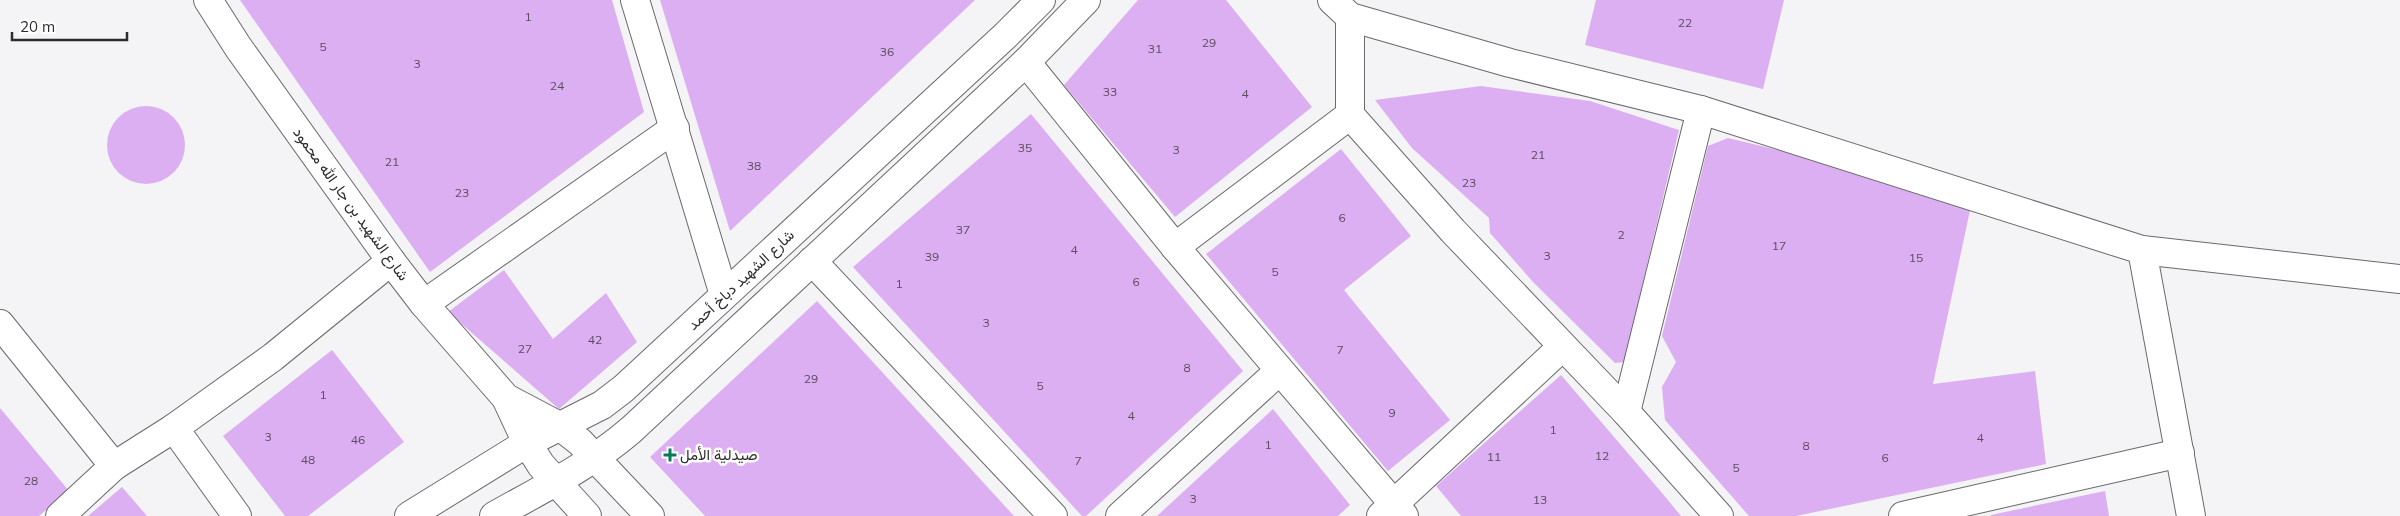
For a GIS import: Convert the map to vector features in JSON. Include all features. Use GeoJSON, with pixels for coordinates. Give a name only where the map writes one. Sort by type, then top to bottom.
{"type":"FeatureCollection","features":[{"type":"Feature","properties":{"kind":"street","name":"شارع الشهيد بن جار الله محمود"},"geometry":{"type":"LineString","coordinates":[[208,0],[238,47],[391,261],[424,304],[506,398],[527,443],[556,482],[587,516]]}},
{"type":"Feature","properties":{"kind":"street"},"geometry":{"type":"LineString","coordinates":[[635,0],[724,295]]}},
{"type":"Feature","properties":{"kind":"street","name":"شارع الشهيد دباخ أحمد"},"geometry":{"type":"LineString","coordinates":[[409,516],[527,443],[602,405],[623,389],[1006,36],[1041,0]]}},
{"type":"Feature","properties":{"kind":"street"},"geometry":{"type":"LineString","coordinates":[[494,516],[595,459],[631,430],[1026,62],[1086,0]]}},
{"type":"Feature","properties":{"kind":"street"},"geometry":{"type":"LineString","coordinates":[[1720,516],[1626,412],[1453,231],[1350,116],[1341,8],[1510,63],[1701,110],[2142,250],[2400,279]]}},
{"type":"Feature","properties":{"kind":"street"},"geometry":{"type":"LineString","coordinates":[[1026,62],[1393,512],[1562,347]]}},
{"type":"Feature","properties":{"kind":"street"},"geometry":{"type":"LineString","coordinates":[[1626,412],[1701,110]]}},
{"type":"Feature","properties":{"kind":"street"},"geometry":{"type":"LineString","coordinates":[[1175,247],[1350,116]]}},
{"type":"Feature","properties":{"kind":"street"},"geometry":{"type":"LineString","coordinates":[[424,304],[675,128]]}},
{"type":"Feature","properties":{"kind":"street"},"geometry":{"type":"LineString","coordinates":[[2142,250],[2191,516]]}},
{"type":"Feature","properties":{"kind":"street"},"geometry":{"type":"LineString","coordinates":[[60,516],[114,466],[174,428],[273,357],[391,261]]}},
{"type":"Feature","properties":{"kind":"street"},"geometry":{"type":"LineString","coordinates":[[812,261],[1053,516]]}},
{"type":"Feature","properties":{"kind":"street"},"geometry":{"type":"LineString","coordinates":[[0,324],[114,466]]}},
{"type":"Feature","properties":{"kind":"street"},"geometry":{"type":"LineString","coordinates":[[1120,516],[1279,371]]}},
{"type":"Feature","properties":{"kind":"street","name":"شارع الشهيد بن جار الله محمود"},"geometry":{"type":"LineString","coordinates":[[506,398],[560,427],[580,442],[650,516]]}},
{"type":"Feature","properties":{"kind":"street"},"geometry":{"type":"LineString","coordinates":[[174,428],[237,516]]}},
{"type":"Feature","properties":{"kind":"street"},"geometry":{"type":"LineString","coordinates":[[1903,516],[2180,453]]}},
{"type":"Feature","properties":{"kind":"building"},"geometry":{"type":"Polygon","coordinates":[[[240,0],[612,0],[644,112],[430,272],[240,0]]]}},
{"type":"Feature","properties":{"kind":"building"},"geometry":{"type":"Polygon","coordinates":[[[660,0],[975,0],[730,231],[660,0]]]}},
{"type":"Feature","properties":{"kind":"building"},"geometry":{"type":"Polygon","coordinates":[[[1138,0],[1226,0],[1312,107],[1175,217],[1064,85],[1138,0]]]}},
{"type":"Feature","properties":{"kind":"building"},"geometry":{"type":"Polygon","coordinates":[[[1596,0],[1784,0],[1763,89],[1585,45],[1596,0]]]}},
{"type":"Feature","properties":{"kind":"building"},"geometry":{"type":"Polygon","coordinates":[[[1481,86],[1590,101],[1679,130],[1624,362],[1615,363],[1534,283],[1490,233],[1489,218],[1412,148],[1375,100],[1481,86]]]}},
{"type":"Feature","properties":{"kind":"building"},"geometry":{"type":"Polygon","coordinates":[[[146,106],[161,109],[174,117],[182,130],[185,145],[182,160],[174,173],[161,181],[146,184],[131,181],[118,173],[110,160],[107,145],[110,130],[118,117],[131,109],[146,106]]]}},
{"type":"Feature","properties":{"kind":"building"},"geometry":{"type":"Polygon","coordinates":[[[1031,114],[1243,371],[1086,516],[1082,516],[853,267],[1031,114]]]}},
{"type":"Feature","properties":{"kind":"building"},"geometry":{"type":"Polygon","coordinates":[[[1728,138],[1891,177],[1972,201],[1933,384],[2035,371],[2046,464],[1796,516],[1749,516],[1665,420],[1662,387],[1676,362],[1662,336],[1708,146],[1728,138]]]}},
{"type":"Feature","properties":{"kind":"building"},"geometry":{"type":"Polygon","coordinates":[[[1341,149],[1411,236],[1344,290],[1450,420],[1388,471],[1206,254],[1341,149]]]}},
{"type":"Feature","properties":{"kind":"building"},"geometry":{"type":"Polygon","coordinates":[[[504,270],[553,339],[606,293],[637,342],[559,409],[448,312],[504,270]]]}},
{"type":"Feature","properties":{"kind":"building"},"geometry":{"type":"Polygon","coordinates":[[[817,301],[1014,516],[705,516],[650,457],[817,301]]]}},
{"type":"Feature","properties":{"kind":"building"},"geometry":{"type":"Polygon","coordinates":[[[332,350],[404,442],[308,516],[285,516],[223,436],[332,350]]]}},
{"type":"Feature","properties":{"kind":"building"},"geometry":{"type":"Polygon","coordinates":[[[1561,375],[1681,516],[1461,516],[1436,486],[1561,375]]]}},
{"type":"Feature","properties":{"kind":"building"},"geometry":{"type":"Polygon","coordinates":[[[0,408],[69,491],[39,516],[0,516],[0,408]]]}},
{"type":"Feature","properties":{"kind":"building"},"geometry":{"type":"Polygon","coordinates":[[[1273,409],[1350,505],[1338,516],[1157,516],[1273,409]]]}},
{"type":"Feature","properties":{"kind":"building"},"geometry":{"type":"Polygon","coordinates":[[[122,487],[147,516],[88,516],[122,487]]]}},
{"type":"Feature","properties":{"kind":"building"},"geometry":{"type":"Polygon","coordinates":[[[2105,491],[2109,516],[1991,516],[1991,515],[2105,491]]]}},
{"type":"Feature","properties":{"kind":"place","name":"صيدلية الأمل"},"geometry":{"type":"Point","coordinates":[670,455]}}]}
